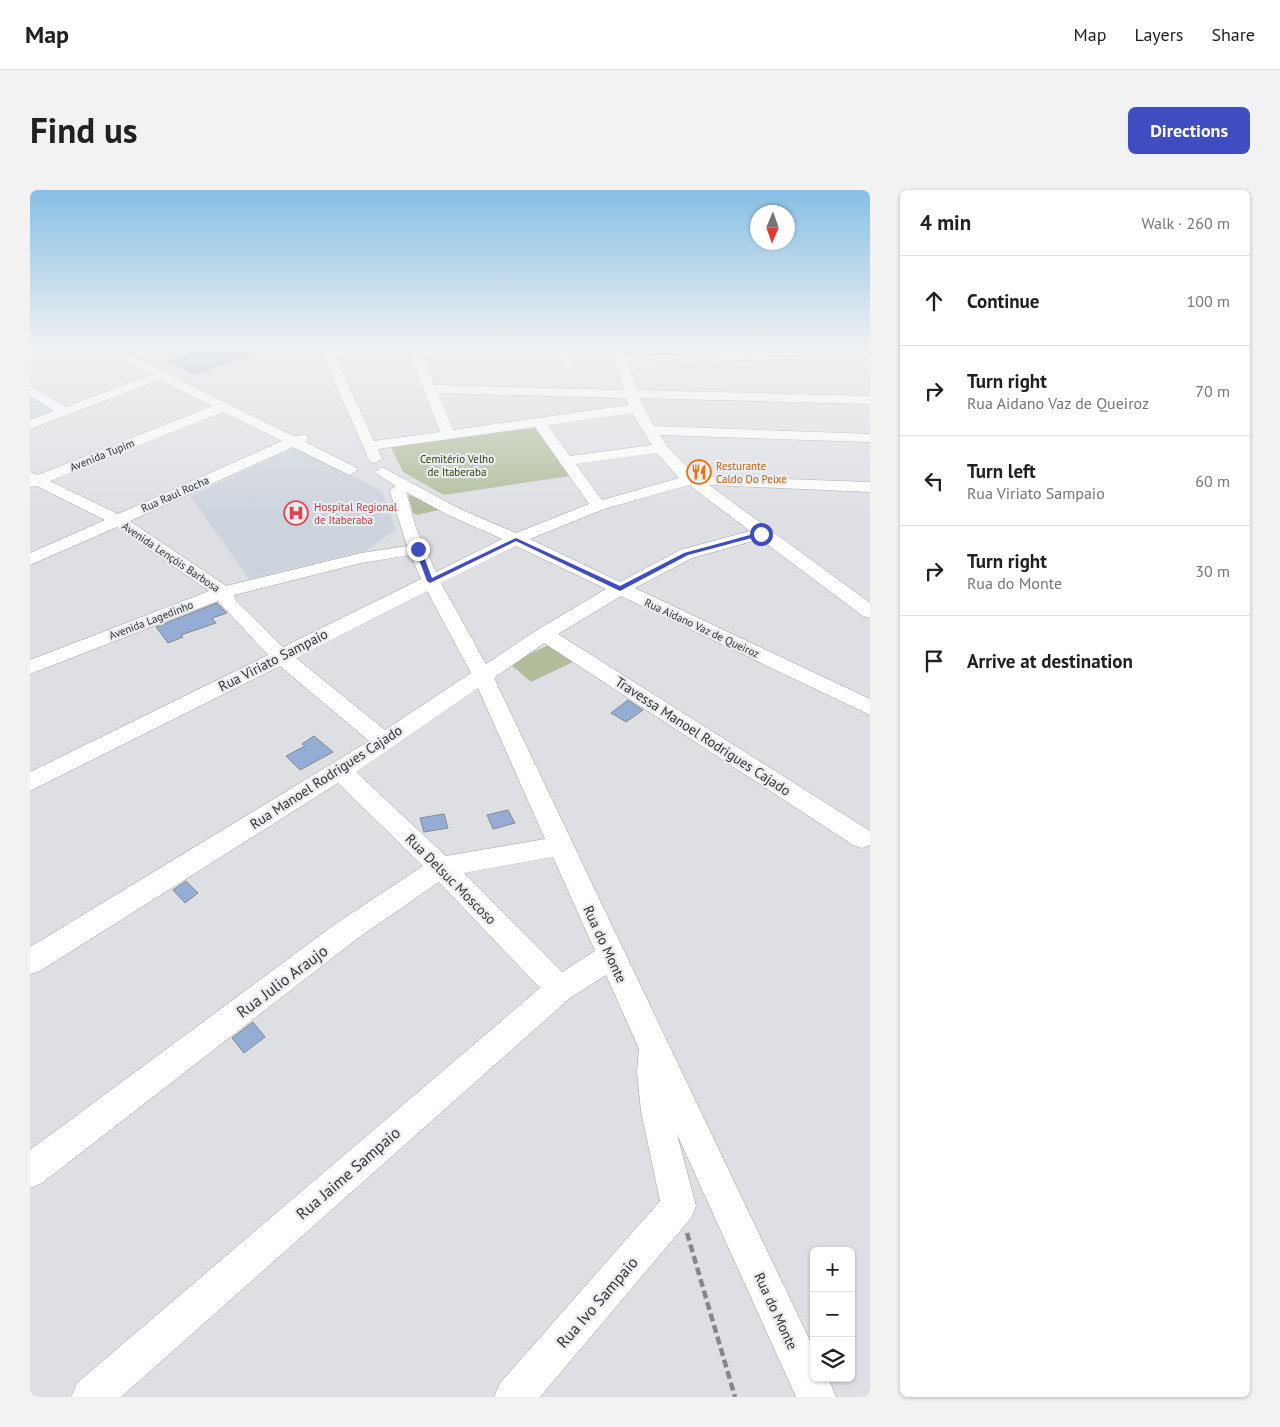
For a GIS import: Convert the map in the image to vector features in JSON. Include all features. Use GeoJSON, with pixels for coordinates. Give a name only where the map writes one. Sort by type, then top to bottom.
{"type":"FeatureCollection","features":[{"type":"Feature","properties":{"kind":"street"},"geometry":{"type":"LineString","coordinates":[[51,403],[65,412]]}},
{"type":"Feature","properties":{"kind":"street"},"geometry":{"type":"LineString","coordinates":[[30,425],[90,403]]}},
{"type":"Feature","properties":{"kind":"street"},"geometry":{"type":"LineString","coordinates":[[216,403],[265,424]]}},
{"type":"Feature","properties":{"kind":"street"},"geometry":{"type":"LineString","coordinates":[[223,403],[323,453],[367,467],[448,435],[539,422],[620,403]]}},
{"type":"Feature","properties":{"kind":"street"},"geometry":{"type":"LineString","coordinates":[[345,403],[367,467]]}},
{"type":"Feature","properties":{"kind":"street"},"geometry":{"type":"LineString","coordinates":[[436,403],[448,435]]}},
{"type":"Feature","properties":{"kind":"street"},"geometry":{"type":"LineString","coordinates":[[636,403],[661,448],[690,480],[761,534],[870,612]]}},
{"type":"Feature","properties":{"kind":"street","name":"Avenida Tupim"},"geometry":{"type":"LineString","coordinates":[[33,480],[222,407]]}},
{"type":"Feature","properties":{"kind":"street"},"geometry":{"type":"LineString","coordinates":[[539,422],[598,506]]}},
{"type":"Feature","properties":{"kind":"street"},"geometry":{"type":"LineString","coordinates":[[650,430],[870,438]]}},
{"type":"Feature","properties":{"kind":"street","name":"Rua Raul Rocha"},"geometry":{"type":"LineString","coordinates":[[30,560],[297,440]]}},
{"type":"Feature","properties":{"kind":"street"},"geometry":{"type":"LineString","coordinates":[[567,461],[661,448]]}},
{"type":"Feature","properties":{"kind":"street","name":"Rua Aidano Vaz de Queiroz"},"geometry":{"type":"LineString","coordinates":[[367,467],[398,490],[425,497]]}},
{"type":"Feature","properties":{"kind":"street","name":"Rua Aidano Vaz de Queiroz"},"geometry":{"type":"LineString","coordinates":[[367,467],[454,512],[516,539],[870,708]]}},
{"type":"Feature","properties":{"kind":"street","name":"Avenida Lençóis Barbosa"},"geometry":{"type":"LineString","coordinates":[[33,480],[117,520],[223,592],[228,604],[281,656],[384,741]]}},
{"type":"Feature","properties":{"kind":"street","name":"Rua Viriato Sampaio"},"geometry":{"type":"LineString","coordinates":[[30,782],[516,539],[598,506],[690,480],[870,487]]}},
{"type":"Feature","properties":{"kind":"street","name":"Rua do Monte"},"geometry":{"type":"LineString","coordinates":[[398,490],[400,504],[430,581],[482,675],[559,846],[816,1397]]}},
{"type":"Feature","properties":{"kind":"street"},"geometry":{"type":"LineString","coordinates":[[408,524],[454,512]]}},
{"type":"Feature","properties":{"kind":"street","name":"Avenida Lagedinho"},"geometry":{"type":"LineString","coordinates":[[361,558],[408,524]]}},
{"type":"Feature","properties":{"kind":"street","name":"Rua Manoel Rodrigues Cajado"},"geometry":{"type":"LineString","coordinates":[[30,962],[340,770],[544,634],[620,589],[686,554],[761,534]]}},
{"type":"Feature","properties":{"kind":"street","name":"Avenida Lagedinho"},"geometry":{"type":"LineString","coordinates":[[30,667],[223,592],[361,558],[418,549]]}},
{"type":"Feature","properties":{"kind":"street","name":"Travessa Manoel Rodrigues Cajado"},"geometry":{"type":"LineString","coordinates":[[544,634],[862,838]]}},
{"type":"Feature","properties":{"kind":"street","name":"Rua Delsuc Moscoso"},"geometry":{"type":"LineString","coordinates":[[340,770],[441,867],[560,989]]}},
{"type":"Feature","properties":{"kind":"street","name":"Rua Julio Araujo"},"geometry":{"type":"LineString","coordinates":[[30,1171],[348,930],[441,867],[559,846]]}},
{"type":"Feature","properties":{"kind":"street","name":"Rua Jaime Sampaio"},"geometry":{"type":"LineString","coordinates":[[91,1397],[560,989],[611,956]]}},
{"type":"Feature","properties":{"kind":"street"},"geometry":{"type":"LineString","coordinates":[[653,1044],[654,1097],[661,1138],[679,1206]]}},
{"type":"Feature","properties":{"kind":"street","name":"Rua Ivo Sampaio"},"geometry":{"type":"LineString","coordinates":[[514,1397],[679,1206]]}},
{"type":"Feature","properties":{"kind":"path"},"geometry":{"type":"LineString","coordinates":[[679,1206],[735,1397]]}},
{"type":"Feature","properties":{"kind":"shaded area"},"geometry":{"type":"Polygon","coordinates":[[[30,403],[43,403],[58,412],[30,422],[30,403]]]}},
{"type":"Feature","properties":{"kind":"shaded area","name":"Hospital Regional de Itaberaba"},"geometry":{"type":"Polygon","coordinates":[[[296,447],[382,491],[396,530],[365,551],[249,579],[190,496],[296,447]]]}},
{"type":"Feature","properties":{"kind":"green space","name":"Cemitério Velho de Itaberaba"},"geometry":{"type":"Polygon","coordinates":[[[535,428],[570,476],[444,495],[403,472],[391,447],[535,428]]]}},
{"type":"Feature","properties":{"kind":"green space"},"geometry":{"type":"Polygon","coordinates":[[[408,495],[444,507],[443,509],[417,515],[413,513],[408,495]]]}},
{"type":"Feature","properties":{"kind":"green space"},"geometry":{"type":"Polygon","coordinates":[[[551,644],[573,662],[531,682],[509,663],[551,644]]]}},
{"type":"Feature","properties":{"kind":"building"},"geometry":{"type":"Polygon","coordinates":[[[217,603],[227,613],[212,618],[216,623],[181,635],[183,637],[168,643],[156,627],[217,603]]]}},
{"type":"Feature","properties":{"kind":"building"},"geometry":{"type":"Polygon","coordinates":[[[628,700],[643,710],[626,722],[611,713],[628,700]]]}},
{"type":"Feature","properties":{"kind":"building"},"geometry":{"type":"Polygon","coordinates":[[[314,736],[333,752],[300,770],[286,756],[305,746],[302,744],[314,736]]]}},
{"type":"Feature","properties":{"kind":"building"},"geometry":{"type":"Polygon","coordinates":[[[508,810],[515,823],[493,829],[487,815],[508,810]]]}},
{"type":"Feature","properties":{"kind":"building"},"geometry":{"type":"Polygon","coordinates":[[[444,814],[448,828],[424,832],[420,818],[444,814]]]}},
{"type":"Feature","properties":{"kind":"building"},"geometry":{"type":"Polygon","coordinates":[[[186,881],[198,893],[185,903],[173,890],[186,881]]]}},
{"type":"Feature","properties":{"kind":"building"},"geometry":{"type":"Polygon","coordinates":[[[253,1022],[265,1037],[244,1053],[232,1038],[253,1022]]]}},
{"type":"Feature","properties":{"kind":"place","name":"Resturante Caldo Do Peixe"},"geometry":{"type":"Point","coordinates":[699,472]}},
{"type":"Feature","properties":{"kind":"place","name":"Hospital Regional de Itaberaba"},"geometry":{"type":"Point","coordinates":[296,513]}},
{"type":"Feature","properties":{"kind":"route"},"geometry":{"type":"LineString","coordinates":[[418,549],[430,581],[516,539],[620,589],[686,554],[761,534]]}}]}
